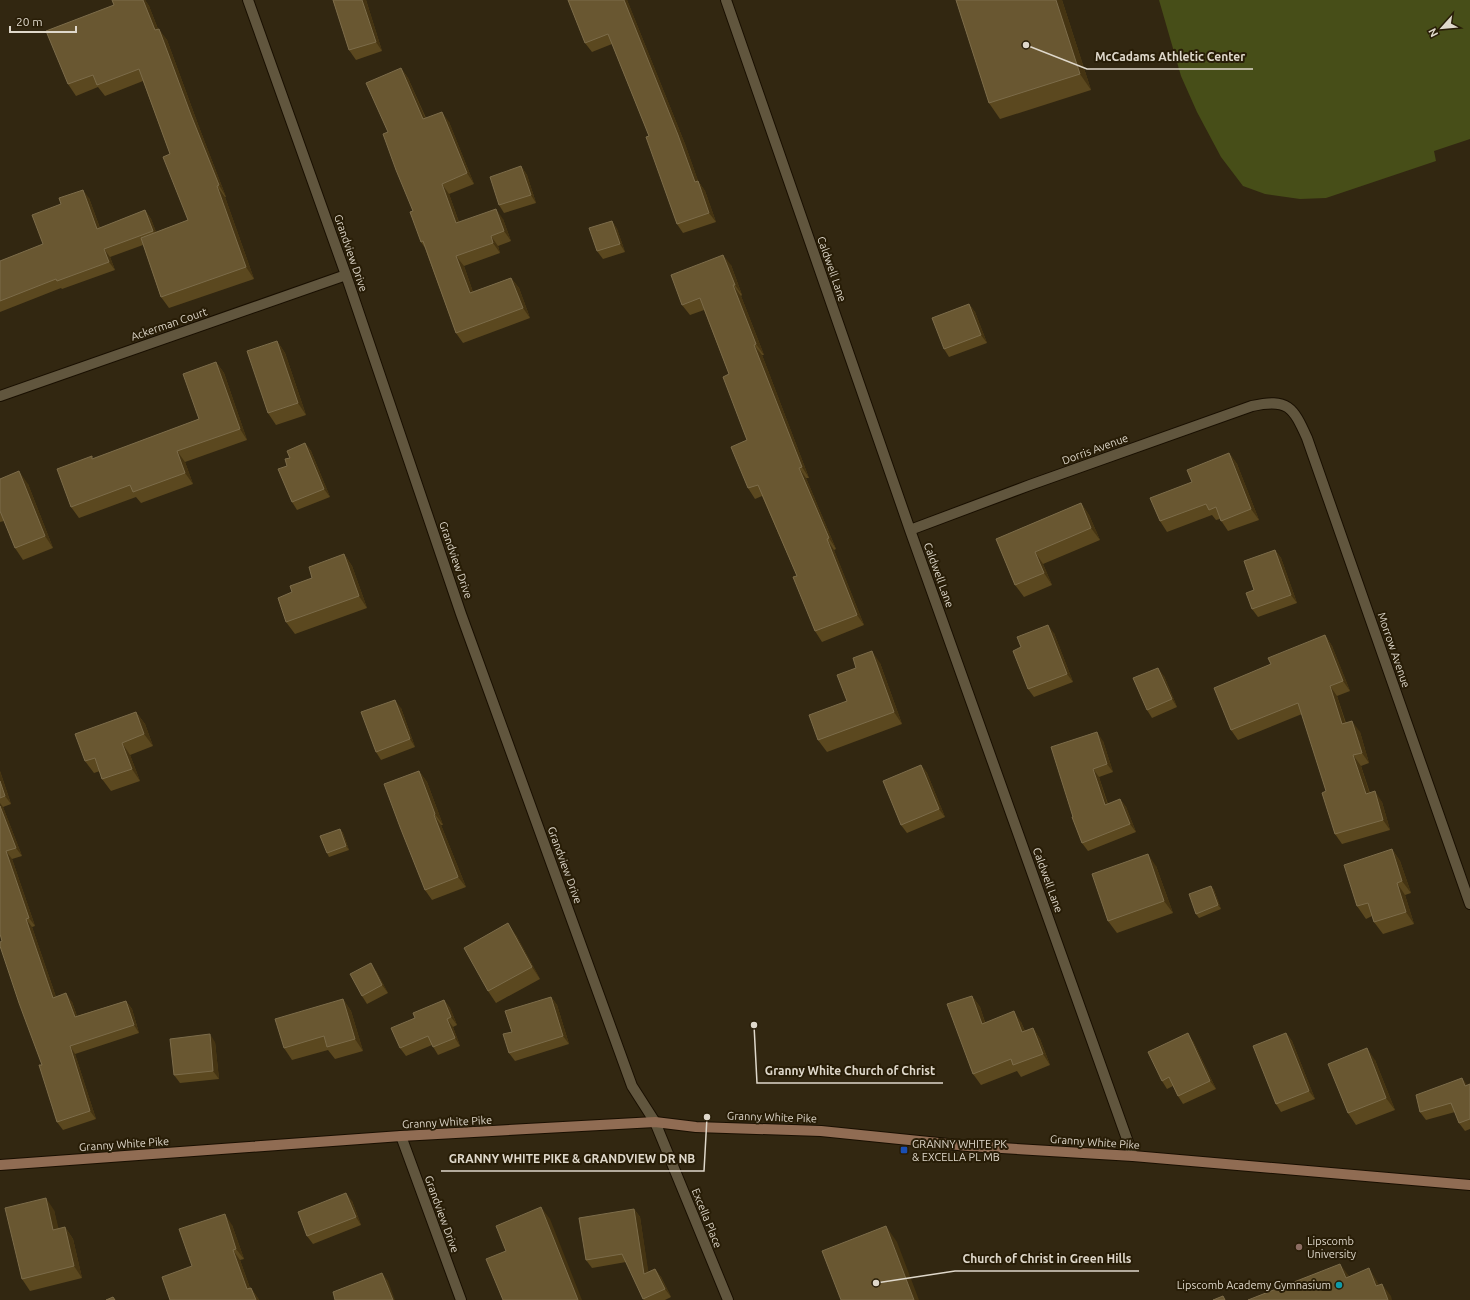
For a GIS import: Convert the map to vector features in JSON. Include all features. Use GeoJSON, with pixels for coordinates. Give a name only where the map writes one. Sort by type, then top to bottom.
{"type":"FeatureCollection","features":[{"type":"Feature","properties":{"kind":"main road","name":"Granny White Pike"},"geometry":{"type":"LineString","coordinates":[[1,1163],[401,1136],[655,1122],[696,1127],[821,1131],[968,1146],[1133,1156],[1470,1185]]}},
{"type":"Feature","properties":{"kind":"street","name":"Grandview Drive"},"geometry":{"type":"LineString","coordinates":[[248,0],[346,275],[464,621],[629,1078],[632,1086],[655,1122]]}},
{"type":"Feature","properties":{"kind":"street","name":"Caldwell Lane"},"geometry":{"type":"LineString","coordinates":[[726,0],[910,530],[1133,1156]]}},
{"type":"Feature","properties":{"kind":"street","name":"Ackerman Court"},"geometry":{"type":"LineString","coordinates":[[0,396],[346,275]]}},
{"type":"Feature","properties":{"kind":"street","name":"Dorris Avenue"},"geometry":{"type":"LineString","coordinates":[[910,530],[1030,485],[1252,406],[1270,403],[1284,405],[1289,408]]}},
{"type":"Feature","properties":{"kind":"street","name":"Morrow Avenue"},"geometry":{"type":"LineString","coordinates":[[1289,408],[1298,419],[1307,438],[1470,904]]}},
{"type":"Feature","properties":{"kind":"street","name":"Excella Place"},"geometry":{"type":"LineString","coordinates":[[655,1122],[728,1300]]}},
{"type":"Feature","properties":{"kind":"street","name":"Grandview Drive"},"geometry":{"type":"LineString","coordinates":[[401,1136],[461,1300]]}},
{"type":"Feature","properties":{"kind":"green space"},"geometry":{"type":"Polygon","coordinates":[[[1159,0],[1470,0],[1470,139],[1434,151],[1436,161],[1326,198],[1300,199],[1265,194],[1243,186],[1221,157],[1197,112],[1181,76],[1159,0]]]}},
{"type":"Feature","properties":{"kind":"building"},"geometry":{"type":"Polygon","coordinates":[[[112,0],[143,0],[155,30],[159,29],[219,185],[217,186],[246,267],[161,297],[141,238],[188,220],[163,157],[170,154],[139,69],[97,85],[93,75],[68,84],[46,31],[114,5],[112,0]]]}},
{"type":"Feature","properties":{"kind":"building"},"geometry":{"type":"Polygon","coordinates":[[[333,0],[362,0],[376,42],[349,50],[333,0]]]}},
{"type":"Feature","properties":{"kind":"building"},"geometry":{"type":"Polygon","coordinates":[[[568,0],[624,0],[678,135],[695,182],[698,181],[709,213],[677,224],[646,137],[649,136],[608,34],[585,43],[568,0]]]}},
{"type":"Feature","properties":{"kind":"building"},"geometry":{"type":"Polygon","coordinates":[[[956,0],[1056,0],[1080,74],[989,103],[956,0]]]}},
{"type":"Feature","properties":{"kind":"building"},"geometry":{"type":"Polygon","coordinates":[[[401,68],[423,119],[442,112],[467,173],[442,184],[456,223],[496,209],[504,231],[491,236],[493,243],[456,256],[470,293],[511,278],[523,308],[456,333],[423,241],[421,242],[410,212],[413,211],[383,134],[388,132],[366,83],[401,68]]]}},
{"type":"Feature","properties":{"kind":"building"},"geometry":{"type":"Polygon","coordinates":[[[521,166],[531,195],[499,205],[490,177],[521,166]]]}},
{"type":"Feature","properties":{"kind":"building"},"geometry":{"type":"Polygon","coordinates":[[[83,190],[97,229],[145,210],[153,231],[104,249],[109,262],[57,281],[56,279],[0,301],[0,261],[43,244],[32,215],[61,204],[59,198],[83,190]]]}},
{"type":"Feature","properties":{"kind":"building"},"geometry":{"type":"Polygon","coordinates":[[[612,221],[620,244],[597,251],[589,228],[612,221]]]}},
{"type":"Feature","properties":{"kind":"building"},"geometry":{"type":"Polygon","coordinates":[[[723,255],[756,344],[754,345],[802,467],[799,468],[829,538],[827,539],[857,615],[815,631],[793,577],[797,576],[758,485],[748,488],[731,447],[747,440],[723,377],[729,374],[700,298],[682,305],[671,275],[723,255]]]}},
{"type":"Feature","properties":{"kind":"building"},"geometry":{"type":"Polygon","coordinates":[[[969,304],[981,335],[944,349],[932,318],[969,304]]]}},
{"type":"Feature","properties":{"kind":"building"},"geometry":{"type":"Polygon","coordinates":[[[277,341],[298,403],[268,413],[247,351],[277,341]]]}},
{"type":"Feature","properties":{"kind":"building"},"geometry":{"type":"Polygon","coordinates":[[[216,362],[240,429],[177,451],[185,473],[133,492],[130,485],[71,507],[57,469],[92,456],[92,459],[199,419],[183,374],[216,362]]]}},
{"type":"Feature","properties":{"kind":"building"},"geometry":{"type":"Polygon","coordinates":[[[305,443],[324,489],[292,502],[278,469],[287,466],[285,459],[290,458],[287,451],[305,443]]]}},
{"type":"Feature","properties":{"kind":"building"},"geometry":{"type":"Polygon","coordinates":[[[1229,453],[1251,509],[1221,521],[1216,507],[1209,510],[1206,504],[1160,521],[1150,498],[1192,482],[1187,470],[1229,453]]]}},
{"type":"Feature","properties":{"kind":"building"},"geometry":{"type":"Polygon","coordinates":[[[19,471],[45,536],[15,548],[0,511],[0,479],[19,471]]]}},
{"type":"Feature","properties":{"kind":"building"},"geometry":{"type":"Polygon","coordinates":[[[1081,503],[1091,528],[1035,552],[1044,573],[1015,585],[996,539],[1081,503]]]}},
{"type":"Feature","properties":{"kind":"building"},"geometry":{"type":"Polygon","coordinates":[[[1275,550],[1291,595],[1252,609],[1246,593],[1254,590],[1244,561],[1275,550]]]}},
{"type":"Feature","properties":{"kind":"building"},"geometry":{"type":"Polygon","coordinates":[[[344,554],[359,596],[286,622],[278,598],[292,592],[290,586],[312,578],[309,567],[344,554]]]}},
{"type":"Feature","properties":{"kind":"building"},"geometry":{"type":"Polygon","coordinates":[[[1048,625],[1067,674],[1028,689],[1013,651],[1021,647],[1017,637],[1048,625]]]}},
{"type":"Feature","properties":{"kind":"building"},"geometry":{"type":"Polygon","coordinates":[[[1325,635],[1343,681],[1330,686],[1342,724],[1352,721],[1362,753],[1353,755],[1366,794],[1375,791],[1383,820],[1335,834],[1322,793],[1326,791],[1298,703],[1231,730],[1214,688],[1271,664],[1268,658],[1325,635]]]}},
{"type":"Feature","properties":{"kind":"building"},"geometry":{"type":"Polygon","coordinates":[[[872,651],[894,712],[818,740],[809,715],[847,701],[837,675],[856,668],[853,658],[872,651]]]}},
{"type":"Feature","properties":{"kind":"building"},"geometry":{"type":"Polygon","coordinates":[[[1158,668],[1172,699],[1147,710],[1133,678],[1158,668]]]}},
{"type":"Feature","properties":{"kind":"building"},"geometry":{"type":"Polygon","coordinates":[[[395,700],[410,739],[376,752],[361,712],[395,700]]]}},
{"type":"Feature","properties":{"kind":"building"},"geometry":{"type":"Polygon","coordinates":[[[136,712],[144,734],[122,743],[132,769],[102,779],[95,758],[85,761],[75,734],[136,712]]]}},
{"type":"Feature","properties":{"kind":"building"},"geometry":{"type":"Polygon","coordinates":[[[1097,732],[1107,764],[1093,769],[1105,805],[1120,799],[1130,824],[1082,843],[1072,817],[1051,747],[1097,732]]]}},
{"type":"Feature","properties":{"kind":"building"},"geometry":{"type":"Polygon","coordinates":[[[921,765],[939,809],[901,825],[883,781],[921,765]]]}},
{"type":"Feature","properties":{"kind":"building"},"geometry":{"type":"Polygon","coordinates":[[[419,771],[458,877],[425,890],[384,784],[419,771]]]}},
{"type":"Feature","properties":{"kind":"building"},"geometry":{"type":"Polygon","coordinates":[[[0,781],[5,796],[0,798],[0,781]]]}},
{"type":"Feature","properties":{"kind":"building"},"geometry":{"type":"Polygon","coordinates":[[[0,806],[16,848],[6,851],[29,918],[26,919],[53,998],[66,993],[75,1017],[126,1001],[134,1025],[70,1046],[90,1111],[57,1122],[39,1065],[42,1065],[0,946],[0,942],[2,941],[0,934],[0,806]]]}},
{"type":"Feature","properties":{"kind":"building"},"geometry":{"type":"Polygon","coordinates":[[[340,829],[346,846],[327,853],[320,836],[340,829]]]}},
{"type":"Feature","properties":{"kind":"building"},"geometry":{"type":"Polygon","coordinates":[[[1392,849],[1402,881],[1397,883],[1406,912],[1374,922],[1368,903],[1357,906],[1344,865],[1392,849]]]}},
{"type":"Feature","properties":{"kind":"building"},"geometry":{"type":"Polygon","coordinates":[[[1148,854],[1164,901],[1108,921],[1092,874],[1148,854]]]}},
{"type":"Feature","properties":{"kind":"building"},"geometry":{"type":"Polygon","coordinates":[[[1211,886],[1218,905],[1196,914],[1189,894],[1211,886]]]}},
{"type":"Feature","properties":{"kind":"building"},"geometry":{"type":"Polygon","coordinates":[[[508,923],[532,967],[488,991],[464,948],[508,923]]]}},
{"type":"Feature","properties":{"kind":"building"},"geometry":{"type":"Polygon","coordinates":[[[371,963],[382,985],[362,996],[350,974],[371,963]]]}},
{"type":"Feature","properties":{"kind":"building"},"geometry":{"type":"Polygon","coordinates":[[[972,996],[982,1024],[1014,1011],[1022,1032],[1033,1028],[1043,1054],[1013,1065],[1011,1059],[973,1074],[947,1004],[972,996]]]}},
{"type":"Feature","properties":{"kind":"building"},"geometry":{"type":"Polygon","coordinates":[[[551,997],[563,1036],[509,1053],[503,1034],[512,1032],[505,1011],[551,997]]]}},
{"type":"Feature","properties":{"kind":"building"},"geometry":{"type":"Polygon","coordinates":[[[343,999],[355,1039],[327,1047],[324,1036],[284,1048],[275,1019],[343,999]]]}},
{"type":"Feature","properties":{"kind":"building"},"geometry":{"type":"Polygon","coordinates":[[[444,1000],[451,1017],[447,1019],[455,1038],[433,1047],[428,1036],[400,1048],[391,1028],[415,1018],[413,1013],[444,1000]]]}},
{"type":"Feature","properties":{"kind":"building"},"geometry":{"type":"Polygon","coordinates":[[[1188,1033],[1210,1081],[1178,1096],[1169,1077],[1162,1081],[1148,1052],[1188,1033]]]}},
{"type":"Feature","properties":{"kind":"building"},"geometry":{"type":"Polygon","coordinates":[[[1286,1033],[1309,1091],[1276,1104],[1253,1046],[1286,1033]]]}},
{"type":"Feature","properties":{"kind":"building"},"geometry":{"type":"Polygon","coordinates":[[[210,1034],[213,1071],[174,1075],[170,1039],[210,1034]]]}},
{"type":"Feature","properties":{"kind":"building"},"geometry":{"type":"Polygon","coordinates":[[[1367,1048],[1386,1098],[1348,1113],[1328,1064],[1367,1048]]]}},
{"type":"Feature","properties":{"kind":"building"},"geometry":{"type":"Polygon","coordinates":[[[1462,1078],[1465,1086],[1470,1084],[1470,1119],[1459,1123],[1451,1103],[1420,1112],[1416,1095],[1462,1078]]]}},
{"type":"Feature","properties":{"kind":"building"},"geometry":{"type":"Polygon","coordinates":[[[346,1193],[356,1217],[307,1236],[298,1212],[346,1193]]]}},
{"type":"Feature","properties":{"kind":"building"},"geometry":{"type":"Polygon","coordinates":[[[46,1198],[53,1230],[65,1227],[74,1266],[22,1279],[5,1208],[46,1198]]]}},
{"type":"Feature","properties":{"kind":"building"},"geometry":{"type":"Polygon","coordinates":[[[541,1207],[578,1300],[503,1300],[486,1259],[506,1251],[496,1226],[541,1207]]]}},
{"type":"Feature","properties":{"kind":"building"},"geometry":{"type":"Polygon","coordinates":[[[634,1209],[644,1274],[655,1269],[665,1289],[643,1299],[622,1254],[586,1260],[579,1218],[634,1209]]]}},
{"type":"Feature","properties":{"kind":"building"},"geometry":{"type":"Polygon","coordinates":[[[225,1214],[236,1249],[233,1250],[247,1289],[251,1288],[256,1300],[170,1300],[162,1277],[192,1266],[179,1229],[225,1214]]]}},
{"type":"Feature","properties":{"kind":"building"},"geometry":{"type":"Polygon","coordinates":[[[886,1226],[914,1300],[841,1300],[822,1251],[886,1226]]]}},
{"type":"Feature","properties":{"kind":"building"},"geometry":{"type":"Polygon","coordinates":[[[1340,1264],[1346,1278],[1369,1268],[1376,1286],[1382,1284],[1388,1300],[1248,1300],[1340,1264]]]}},
{"type":"Feature","properties":{"kind":"building"},"geometry":{"type":"Polygon","coordinates":[[[382,1273],[393,1300],[335,1300],[333,1292],[382,1273]]]}},
{"type":"Feature","properties":{"kind":"building"},"geometry":{"type":"Polygon","coordinates":[[[1223,1296],[1225,1300],[1213,1300],[1223,1296]]]}},
{"type":"Feature","properties":{"kind":"building"},"geometry":{"type":"Polygon","coordinates":[[[113,1297],[115,1300],[106,1300],[113,1297]]]}},
{"type":"Feature","properties":{"kind":"place","name":"McCadams Athletic Center"},"geometry":{"type":"Point","coordinates":[1026,45]}},
{"type":"Feature","properties":{"kind":"place","name":"Granny White Church of Christ"},"geometry":{"type":"Point","coordinates":[754,1025]}},
{"type":"Feature","properties":{"kind":"place","name":"GRANNY WHITE PIKE & GRANDVIEW DR NB"},"geometry":{"type":"Point","coordinates":[707,1117]}},
{"type":"Feature","properties":{"kind":"place","name":"GRANNY WHITE PK & EXCELLA PL MB"},"geometry":{"type":"Point","coordinates":[904,1150]}},
{"type":"Feature","properties":{"kind":"place","name":"Lipscomb University"},"geometry":{"type":"Point","coordinates":[1299,1247]}},
{"type":"Feature","properties":{"kind":"place","name":"Church of Christ in Green Hills"},"geometry":{"type":"Point","coordinates":[876,1283]}},
{"type":"Feature","properties":{"kind":"place","name":"Lipscomb Academy Gymnasium"},"geometry":{"type":"Point","coordinates":[1339,1285]}}]}
